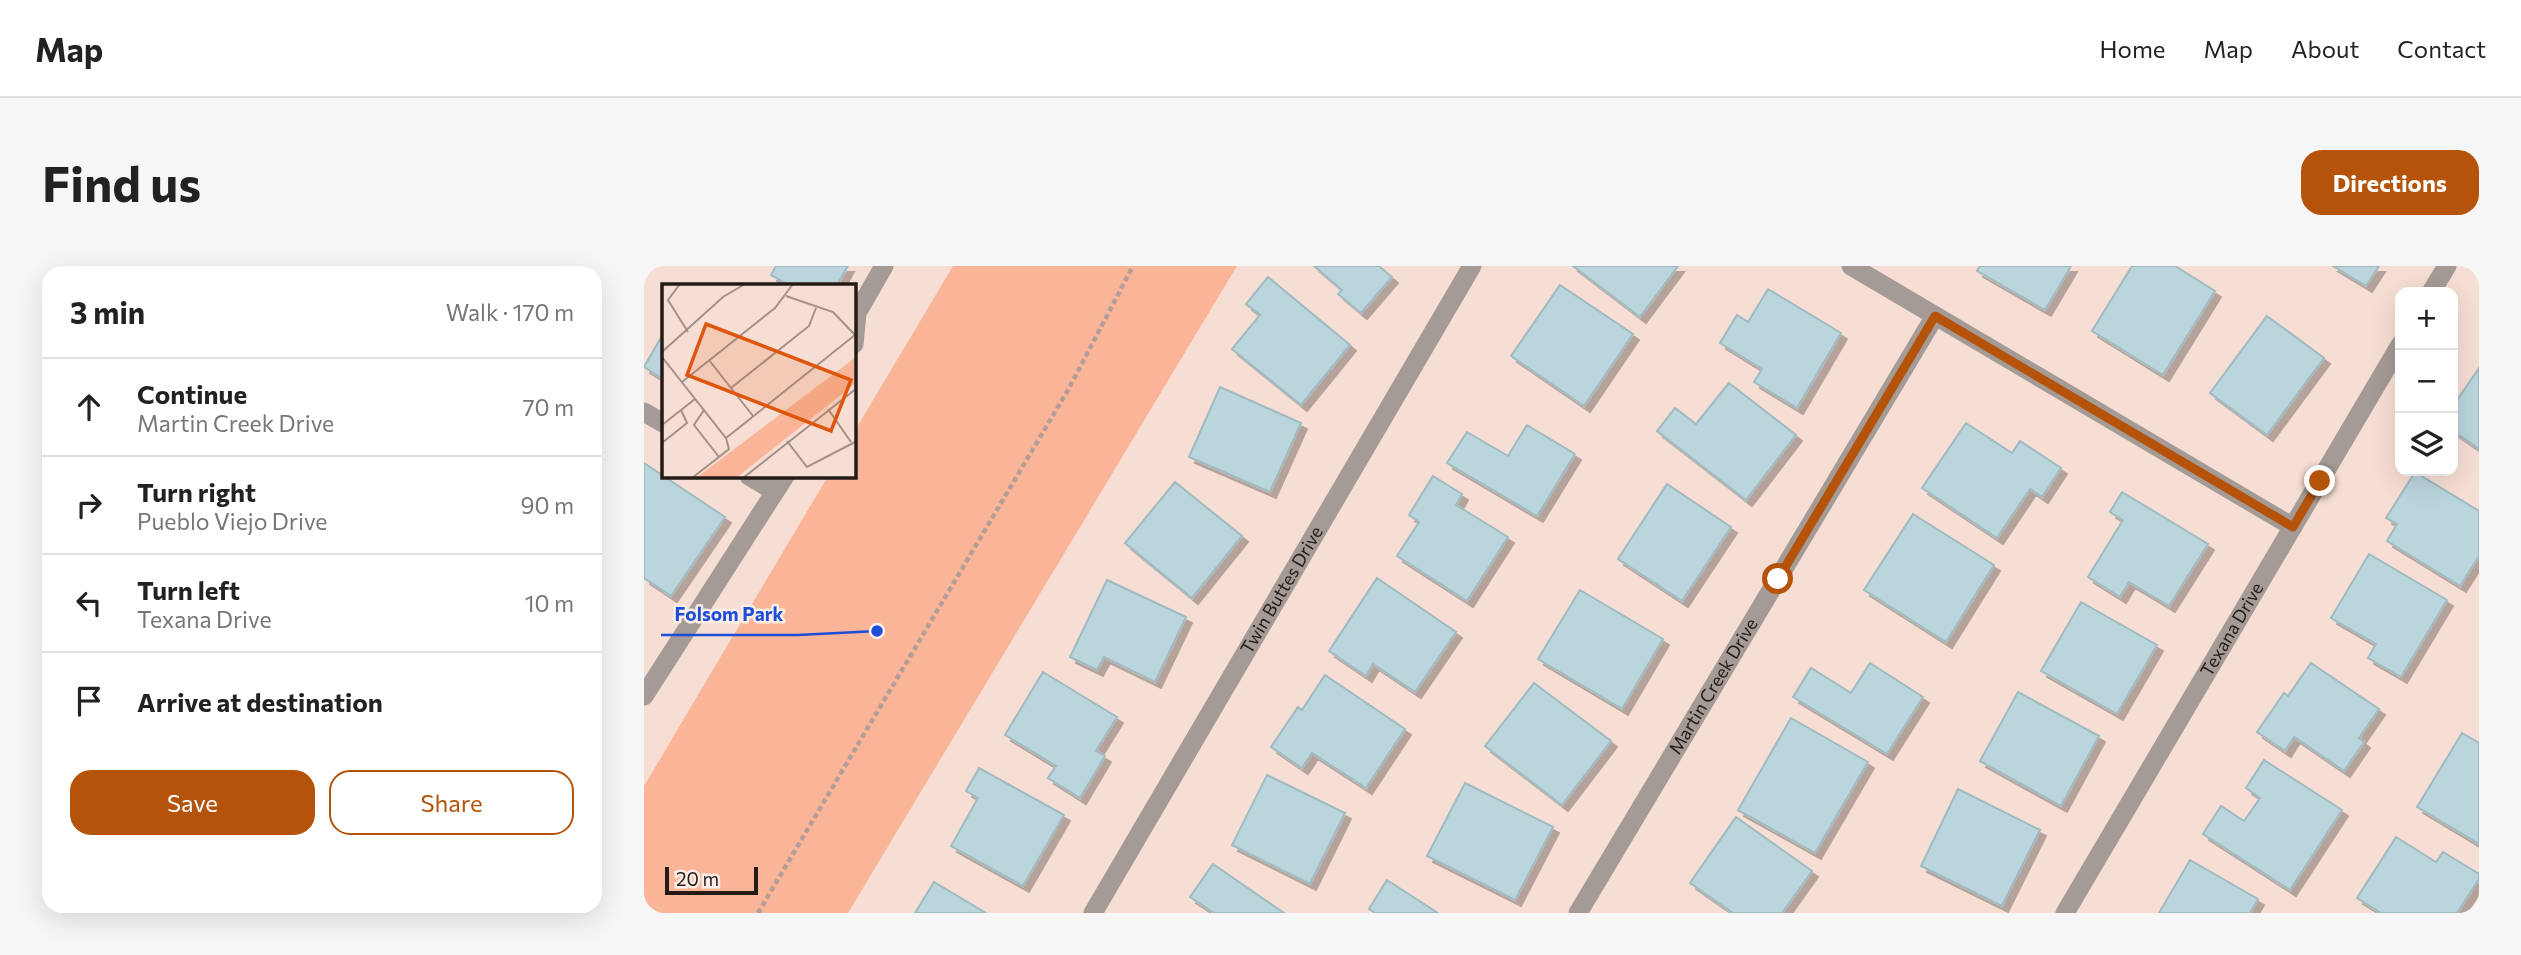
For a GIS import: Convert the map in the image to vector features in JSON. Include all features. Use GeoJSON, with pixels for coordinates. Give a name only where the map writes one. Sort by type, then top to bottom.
{"type":"FeatureCollection","features":[{"type":"Feature","properties":{"kind":"street"},"geometry":{"type":"LineString","coordinates":[[856,323],[857,313],[884,266]]}},
{"type":"Feature","properties":{"kind":"street","name":"Twin Buttes Drive"},"geometry":{"type":"LineString","coordinates":[[1093,913],[1472,266]]}},
{"type":"Feature","properties":{"kind":"street"},"geometry":{"type":"LineString","coordinates":[[1851,266],[2293,527]]}},
{"type":"Feature","properties":{"kind":"street"},"geometry":{"type":"LineString","coordinates":[[2434,287],[2447,266]]}},
{"type":"Feature","properties":{"kind":"street","name":"Martin Creek Drive"},"geometry":{"type":"LineString","coordinates":[[1578,913],[1935,316]]}},
{"type":"Feature","properties":{"kind":"street","name":"Texana Drive"},"geometry":{"type":"LineString","coordinates":[[2065,913],[2397,350]]}},
{"type":"Feature","properties":{"kind":"street"},"geometry":{"type":"LineString","coordinates":[[644,412],[662,422]]}},
{"type":"Feature","properties":{"kind":"street"},"geometry":{"type":"LineString","coordinates":[[644,696],[779,484],[756,478]]}},
{"type":"Feature","properties":{"kind":"path"},"geometry":{"type":"LineString","coordinates":[[758,913],[1062,401],[1133,266]]}},
{"type":"Feature","properties":{"kind":"shaded area"},"geometry":{"type":"Polygon","coordinates":[[[953,266],[1237,266],[848,913],[644,913],[644,786],[827,478],[856,478],[856,429],[953,266]]]}},
{"type":"Feature","properties":{"kind":"building"},"geometry":{"type":"Polygon","coordinates":[[[776,266],[848,266],[838,284],[787,284],[771,275],[776,266]]]}},
{"type":"Feature","properties":{"kind":"building"},"geometry":{"type":"Polygon","coordinates":[[[1314,266],[1379,266],[1392,277],[1361,313],[1338,294],[1342,290],[1314,266]]]}},
{"type":"Feature","properties":{"kind":"building"},"geometry":{"type":"Polygon","coordinates":[[[1573,266],[1678,266],[1640,317],[1573,266]]]}},
{"type":"Feature","properties":{"kind":"building"},"geometry":{"type":"Polygon","coordinates":[[[1980,266],[2071,266],[2045,310],[1977,271],[1980,266]]]}},
{"type":"Feature","properties":{"kind":"building"},"geometry":{"type":"Polygon","coordinates":[[[2132,266],[2175,266],[2215,291],[2163,375],[2092,331],[2132,266]]]}},
{"type":"Feature","properties":{"kind":"building"},"geometry":{"type":"Polygon","coordinates":[[[2333,266],[2379,266],[2366,286],[2333,266]]]}},
{"type":"Feature","properties":{"kind":"building"},"geometry":{"type":"Polygon","coordinates":[[[1268,277],[1350,345],[1301,405],[1232,349],[1260,315],[1246,304],[1268,277]]]}},
{"type":"Feature","properties":{"kind":"building"},"geometry":{"type":"Polygon","coordinates":[[[1560,285],[1633,334],[1584,406],[1511,356],[1560,285]]]}},
{"type":"Feature","properties":{"kind":"building"},"geometry":{"type":"Polygon","coordinates":[[[1768,289],[1841,333],[1797,408],[1754,382],[1762,369],[1720,343],[1737,315],[1748,322],[1768,289]]]}},
{"type":"Feature","properties":{"kind":"building"},"geometry":{"type":"Polygon","coordinates":[[[2267,316],[2324,358],[2267,435],[2210,393],[2267,316]]]}},
{"type":"Feature","properties":{"kind":"building"},"geometry":{"type":"Polygon","coordinates":[[[662,336],[662,378],[644,367],[662,336]]]}},
{"type":"Feature","properties":{"kind":"building"},"geometry":{"type":"Polygon","coordinates":[[[2479,368],[2479,449],[2458,434],[2458,399],[2479,368]]]}},
{"type":"Feature","properties":{"kind":"building"},"geometry":{"type":"Polygon","coordinates":[[[1729,383],[1796,435],[1746,500],[1657,431],[1675,408],[1696,424],[1729,383]]]}},
{"type":"Feature","properties":{"kind":"building"},"geometry":{"type":"Polygon","coordinates":[[[1220,387],[1301,423],[1270,492],[1189,457],[1220,387]]]}},
{"type":"Feature","properties":{"kind":"building"},"geometry":{"type":"Polygon","coordinates":[[[1966,423],[2012,453],[2020,441],[2061,468],[2042,497],[2030,489],[1997,538],[1922,488],[1966,423]]]}},
{"type":"Feature","properties":{"kind":"building"},"geometry":{"type":"Polygon","coordinates":[[[1527,425],[1575,454],[1537,516],[1447,463],[1467,432],[1508,456],[1527,425]]]}},
{"type":"Feature","properties":{"kind":"building"},"geometry":{"type":"Polygon","coordinates":[[[644,463],[662,475],[662,478],[666,478],[725,517],[671,596],[644,578],[644,463]]]}},
{"type":"Feature","properties":{"kind":"building"},"geometry":{"type":"Polygon","coordinates":[[[1433,476],[1462,494],[1456,505],[1508,537],[1467,601],[1397,556],[1419,522],[1409,515],[1433,476]]]}},
{"type":"Feature","properties":{"kind":"building"},"geometry":{"type":"Polygon","coordinates":[[[2412,476],[2422,476],[2479,511],[2479,556],[2460,586],[2387,541],[2397,524],[2386,518],[2412,476]]]}},
{"type":"Feature","properties":{"kind":"building"},"geometry":{"type":"Polygon","coordinates":[[[1175,482],[1242,536],[1192,598],[1125,543],[1175,482]]]}},
{"type":"Feature","properties":{"kind":"building"},"geometry":{"type":"Polygon","coordinates":[[[1667,484],[1731,527],[1682,601],[1618,559],[1667,484]]]}},
{"type":"Feature","properties":{"kind":"building"},"geometry":{"type":"Polygon","coordinates":[[[2122,492],[2208,544],[2169,606],[2129,582],[2120,597],[2088,577],[2123,520],[2110,512],[2122,492]]]}},
{"type":"Feature","properties":{"kind":"building"},"geometry":{"type":"Polygon","coordinates":[[[1913,514],[1994,565],[1946,642],[1864,590],[1913,514]]]}},
{"type":"Feature","properties":{"kind":"building"},"geometry":{"type":"Polygon","coordinates":[[[2369,554],[2447,600],[2401,677],[2368,658],[2376,644],[2331,618],[2369,554]]]}},
{"type":"Feature","properties":{"kind":"building"},"geometry":{"type":"Polygon","coordinates":[[[1377,578],[1456,632],[1415,692],[1373,664],[1366,676],[1329,651],[1377,578]]]}},
{"type":"Feature","properties":{"kind":"building"},"geometry":{"type":"Polygon","coordinates":[[[1107,580],[1186,617],[1155,682],[1104,657],[1097,670],[1070,657],[1107,580]]]}},
{"type":"Feature","properties":{"kind":"building"},"geometry":{"type":"Polygon","coordinates":[[[1580,590],[1663,639],[1622,709],[1538,659],[1580,590]]]}},
{"type":"Feature","properties":{"kind":"building"},"geometry":{"type":"Polygon","coordinates":[[[2081,602],[2157,645],[2117,714],[2041,671],[2081,602]]]}},
{"type":"Feature","properties":{"kind":"building"},"geometry":{"type":"Polygon","coordinates":[[[1870,663],[1923,697],[1887,754],[1793,697],[1811,668],[1851,693],[1870,663]]]}},
{"type":"Feature","properties":{"kind":"building"},"geometry":{"type":"Polygon","coordinates":[[[2311,663],[2379,709],[2359,738],[2364,742],[2344,771],[2294,737],[2285,751],[2257,732],[2284,693],[2288,696],[2311,663]]]}},
{"type":"Feature","properties":{"kind":"building"},"geometry":{"type":"Polygon","coordinates":[[[1043,672],[1117,717],[1096,751],[1105,756],[1080,798],[1048,778],[1056,766],[1005,735],[1043,672]]]}},
{"type":"Feature","properties":{"kind":"building"},"geometry":{"type":"Polygon","coordinates":[[[1325,675],[1405,729],[1366,788],[1312,753],[1302,768],[1271,747],[1298,707],[1302,710],[1325,675]]]}},
{"type":"Feature","properties":{"kind":"building"},"geometry":{"type":"Polygon","coordinates":[[[1534,683],[1611,741],[1562,805],[1485,746],[1534,683]]]}},
{"type":"Feature","properties":{"kind":"building"},"geometry":{"type":"Polygon","coordinates":[[[2018,692],[2099,736],[2061,806],[1980,761],[2018,692]]]}},
{"type":"Feature","properties":{"kind":"building"},"geometry":{"type":"Polygon","coordinates":[[[1791,718],[1868,762],[1815,853],[1738,810],[1791,718]]]}},
{"type":"Feature","properties":{"kind":"building"},"geometry":{"type":"Polygon","coordinates":[[[2462,733],[2479,743],[2479,844],[2417,807],[2462,733]]]}},
{"type":"Feature","properties":{"kind":"building"},"geometry":{"type":"Polygon","coordinates":[[[2264,760],[2342,810],[2290,890],[2203,834],[2221,806],[2244,821],[2260,798],[2246,788],[2264,760]]]}},
{"type":"Feature","properties":{"kind":"building"},"geometry":{"type":"Polygon","coordinates":[[[979,768],[1064,815],[1023,886],[951,846],[978,798],[966,791],[979,768]]]}},
{"type":"Feature","properties":{"kind":"building"},"geometry":{"type":"Polygon","coordinates":[[[1267,775],[1345,813],[1310,884],[1232,845],[1267,775]]]}},
{"type":"Feature","properties":{"kind":"building"},"geometry":{"type":"Polygon","coordinates":[[[1465,783],[1553,827],[1515,900],[1427,856],[1465,783]]]}},
{"type":"Feature","properties":{"kind":"building"},"geometry":{"type":"Polygon","coordinates":[[[1958,789],[2040,830],[2002,906],[1921,866],[1958,789]]]}},
{"type":"Feature","properties":{"kind":"building"},"geometry":{"type":"Polygon","coordinates":[[[1736,817],[1812,871],[1782,913],[1733,913],[1690,883],[1736,817]]]}},
{"type":"Feature","properties":{"kind":"building"},"geometry":{"type":"Polygon","coordinates":[[[2396,837],[2436,862],[2443,852],[2479,874],[2479,879],[2457,913],[2381,913],[2357,898],[2396,837]]]}},
{"type":"Feature","properties":{"kind":"building"},"geometry":{"type":"Polygon","coordinates":[[[2190,860],[2258,899],[2250,913],[2159,913],[2190,860]]]}},
{"type":"Feature","properties":{"kind":"building"},"geometry":{"type":"Polygon","coordinates":[[[1213,864],[1284,913],[1214,913],[1190,897],[1213,864]]]}},
{"type":"Feature","properties":{"kind":"building"},"geometry":{"type":"Polygon","coordinates":[[[1387,880],[1438,913],[1375,913],[1369,909],[1387,880]]]}},
{"type":"Feature","properties":{"kind":"building"},"geometry":{"type":"Polygon","coordinates":[[[934,882],[986,913],[915,913],[934,882]]]}},
{"type":"Feature","properties":{"kind":"place","name":"Folsom Park"},"geometry":{"type":"Point","coordinates":[877,631]}},
{"type":"Feature","properties":{"kind":"route"},"geometry":{"type":"LineString","coordinates":[[1778,579],[1935,316],[2293,527],[2320,481]]}}]}
